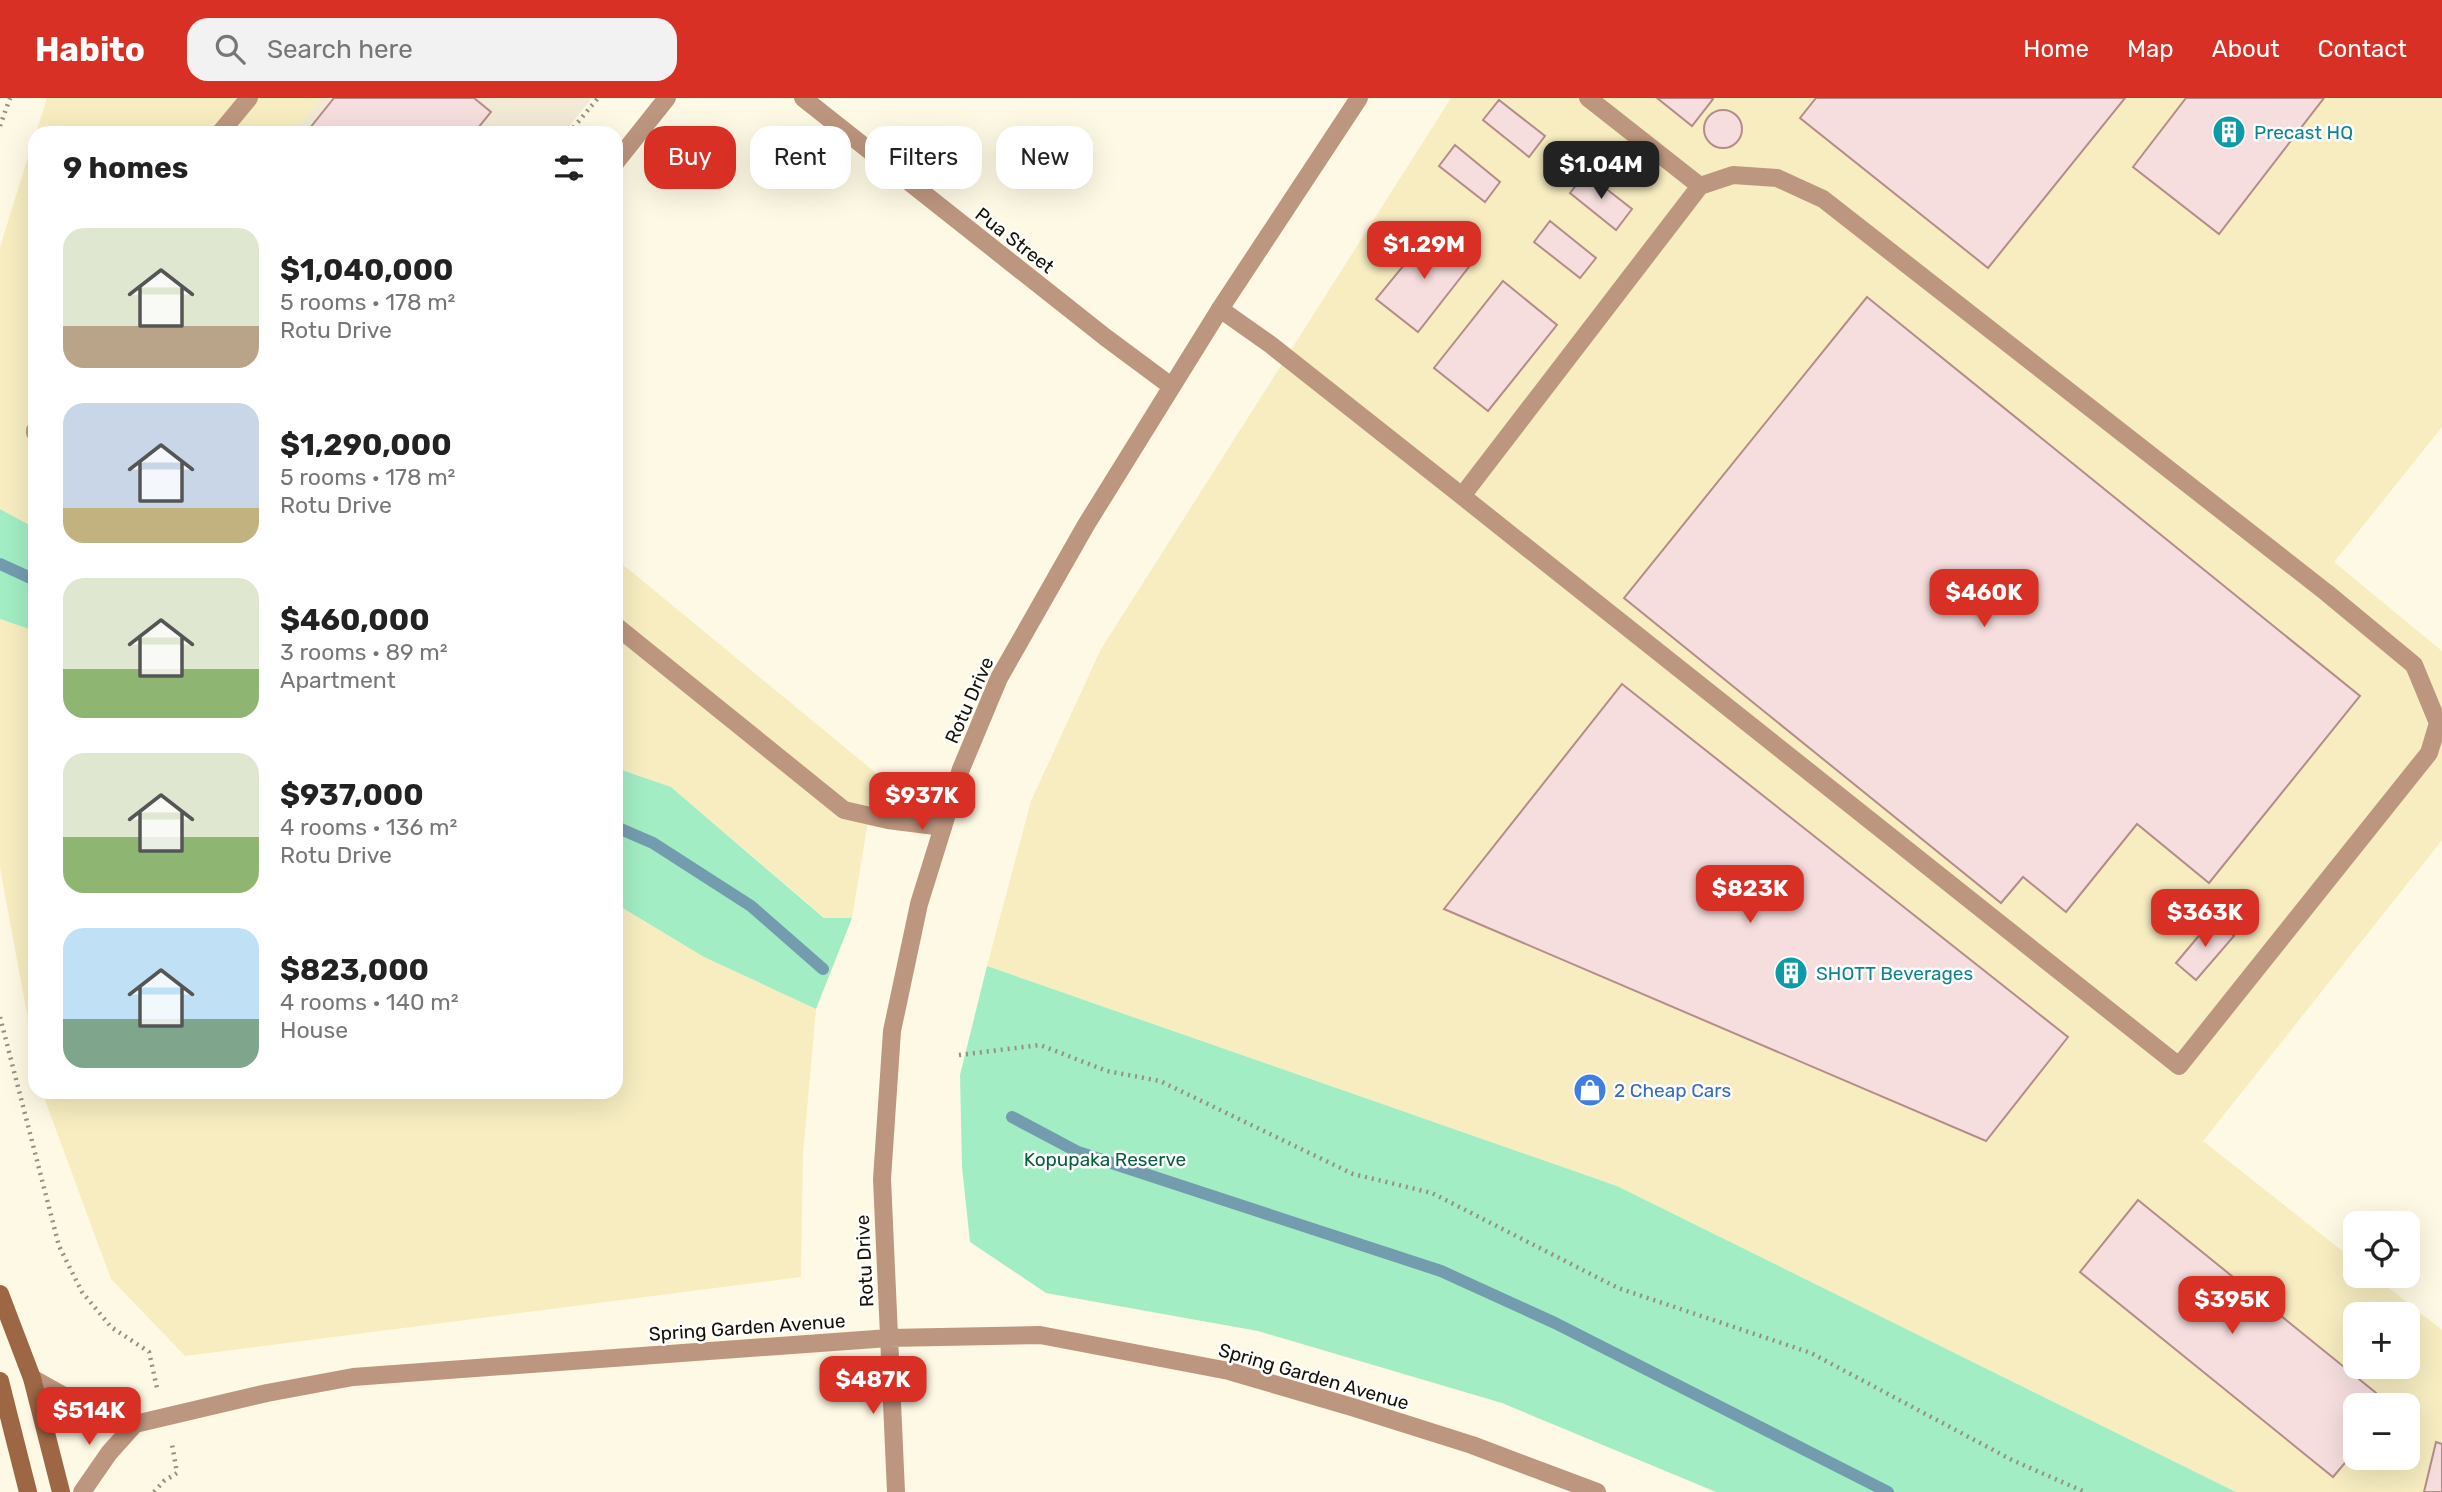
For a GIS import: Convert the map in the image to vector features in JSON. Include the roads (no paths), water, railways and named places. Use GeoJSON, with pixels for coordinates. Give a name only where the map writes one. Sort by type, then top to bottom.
{"type":"FeatureCollection","features":[{"type":"Feature","properties":{"kind":"main road"},"geometry":{"type":"LineString","coordinates":[[0,1294],[32,1378],[61,1492]]}},
{"type":"Feature","properties":{"kind":"main road"},"geometry":{"type":"LineString","coordinates":[[0,1381],[28,1492]]}},
{"type":"Feature","properties":{"kind":"street"},"geometry":{"type":"LineString","coordinates":[[226,126],[249,98]]}},
{"type":"Feature","properties":{"kind":"street"},"geometry":{"type":"LineString","coordinates":[[623,153],[667,98]]}},
{"type":"Feature","properties":{"kind":"street","name":"Pua Street"},"geometry":{"type":"LineString","coordinates":[[803,98],[1094,329],[1171,386]]}},
{"type":"Feature","properties":{"kind":"street","name":"Rotu Drive"},"geometry":{"type":"LineString","coordinates":[[896,1492],[882,1179],[892,1031],[919,904],[961,769],[999,678],[1086,525],[1220,309],[1359,98]]}},
{"type":"Feature","properties":{"kind":"street"},"geometry":{"type":"LineString","coordinates":[[1588,98],[1700,186]]}},
{"type":"Feature","properties":{"kind":"street"},"geometry":{"type":"LineString","coordinates":[[1220,309],[1271,345],[2179,1066],[2429,753],[2438,723],[2414,665],[2327,593],[1823,199],[1777,178],[1733,175],[1700,186],[1462,496]]}},
{"type":"Feature","properties":{"kind":"street"},"geometry":{"type":"LineString","coordinates":[[623,632],[844,810],[888,820],[943,827]]}},
{"type":"Feature","properties":{"kind":"street","name":"Spring Garden Avenue"},"geometry":{"type":"LineString","coordinates":[[32,1378],[100,1416],[135,1424],[267,1393],[353,1377],[889,1338],[1040,1335],[1229,1371],[1472,1446],[1597,1492]]}},
{"type":"Feature","properties":{"kind":"street"},"geometry":{"type":"LineString","coordinates":[[82,1492],[109,1453],[135,1424]]}},
{"type":"Feature","properties":{"kind":"waterway"},"geometry":{"type":"LineString","coordinates":[[0,564],[28,577]]}},
{"type":"Feature","properties":{"kind":"waterway"},"geometry":{"type":"LineString","coordinates":[[623,830],[653,843],[751,906],[823,969]]}},
{"type":"Feature","properties":{"kind":"waterway"},"geometry":{"type":"LineString","coordinates":[[1012,1117],[1078,1152],[1441,1271],[1555,1323],[1888,1492]]}},
{"type":"Feature","properties":{"kind":"place","name":"Precast HQ"},"geometry":{"type":"Point","coordinates":[2229,132]}},
{"type":"Feature","properties":{"kind":"place","name":"SHOTT Beverages"},"geometry":{"type":"Point","coordinates":[1791,973]}},
{"type":"Feature","properties":{"kind":"place","name":"2 Cheap Cars"},"geometry":{"type":"Point","coordinates":[1590,1090]}},
{"type":"Feature","properties":{"kind":"park label","name":"Kopupaka Reserve"},"geometry":{"type":"Point","coordinates":[1105,1159]}}]}
